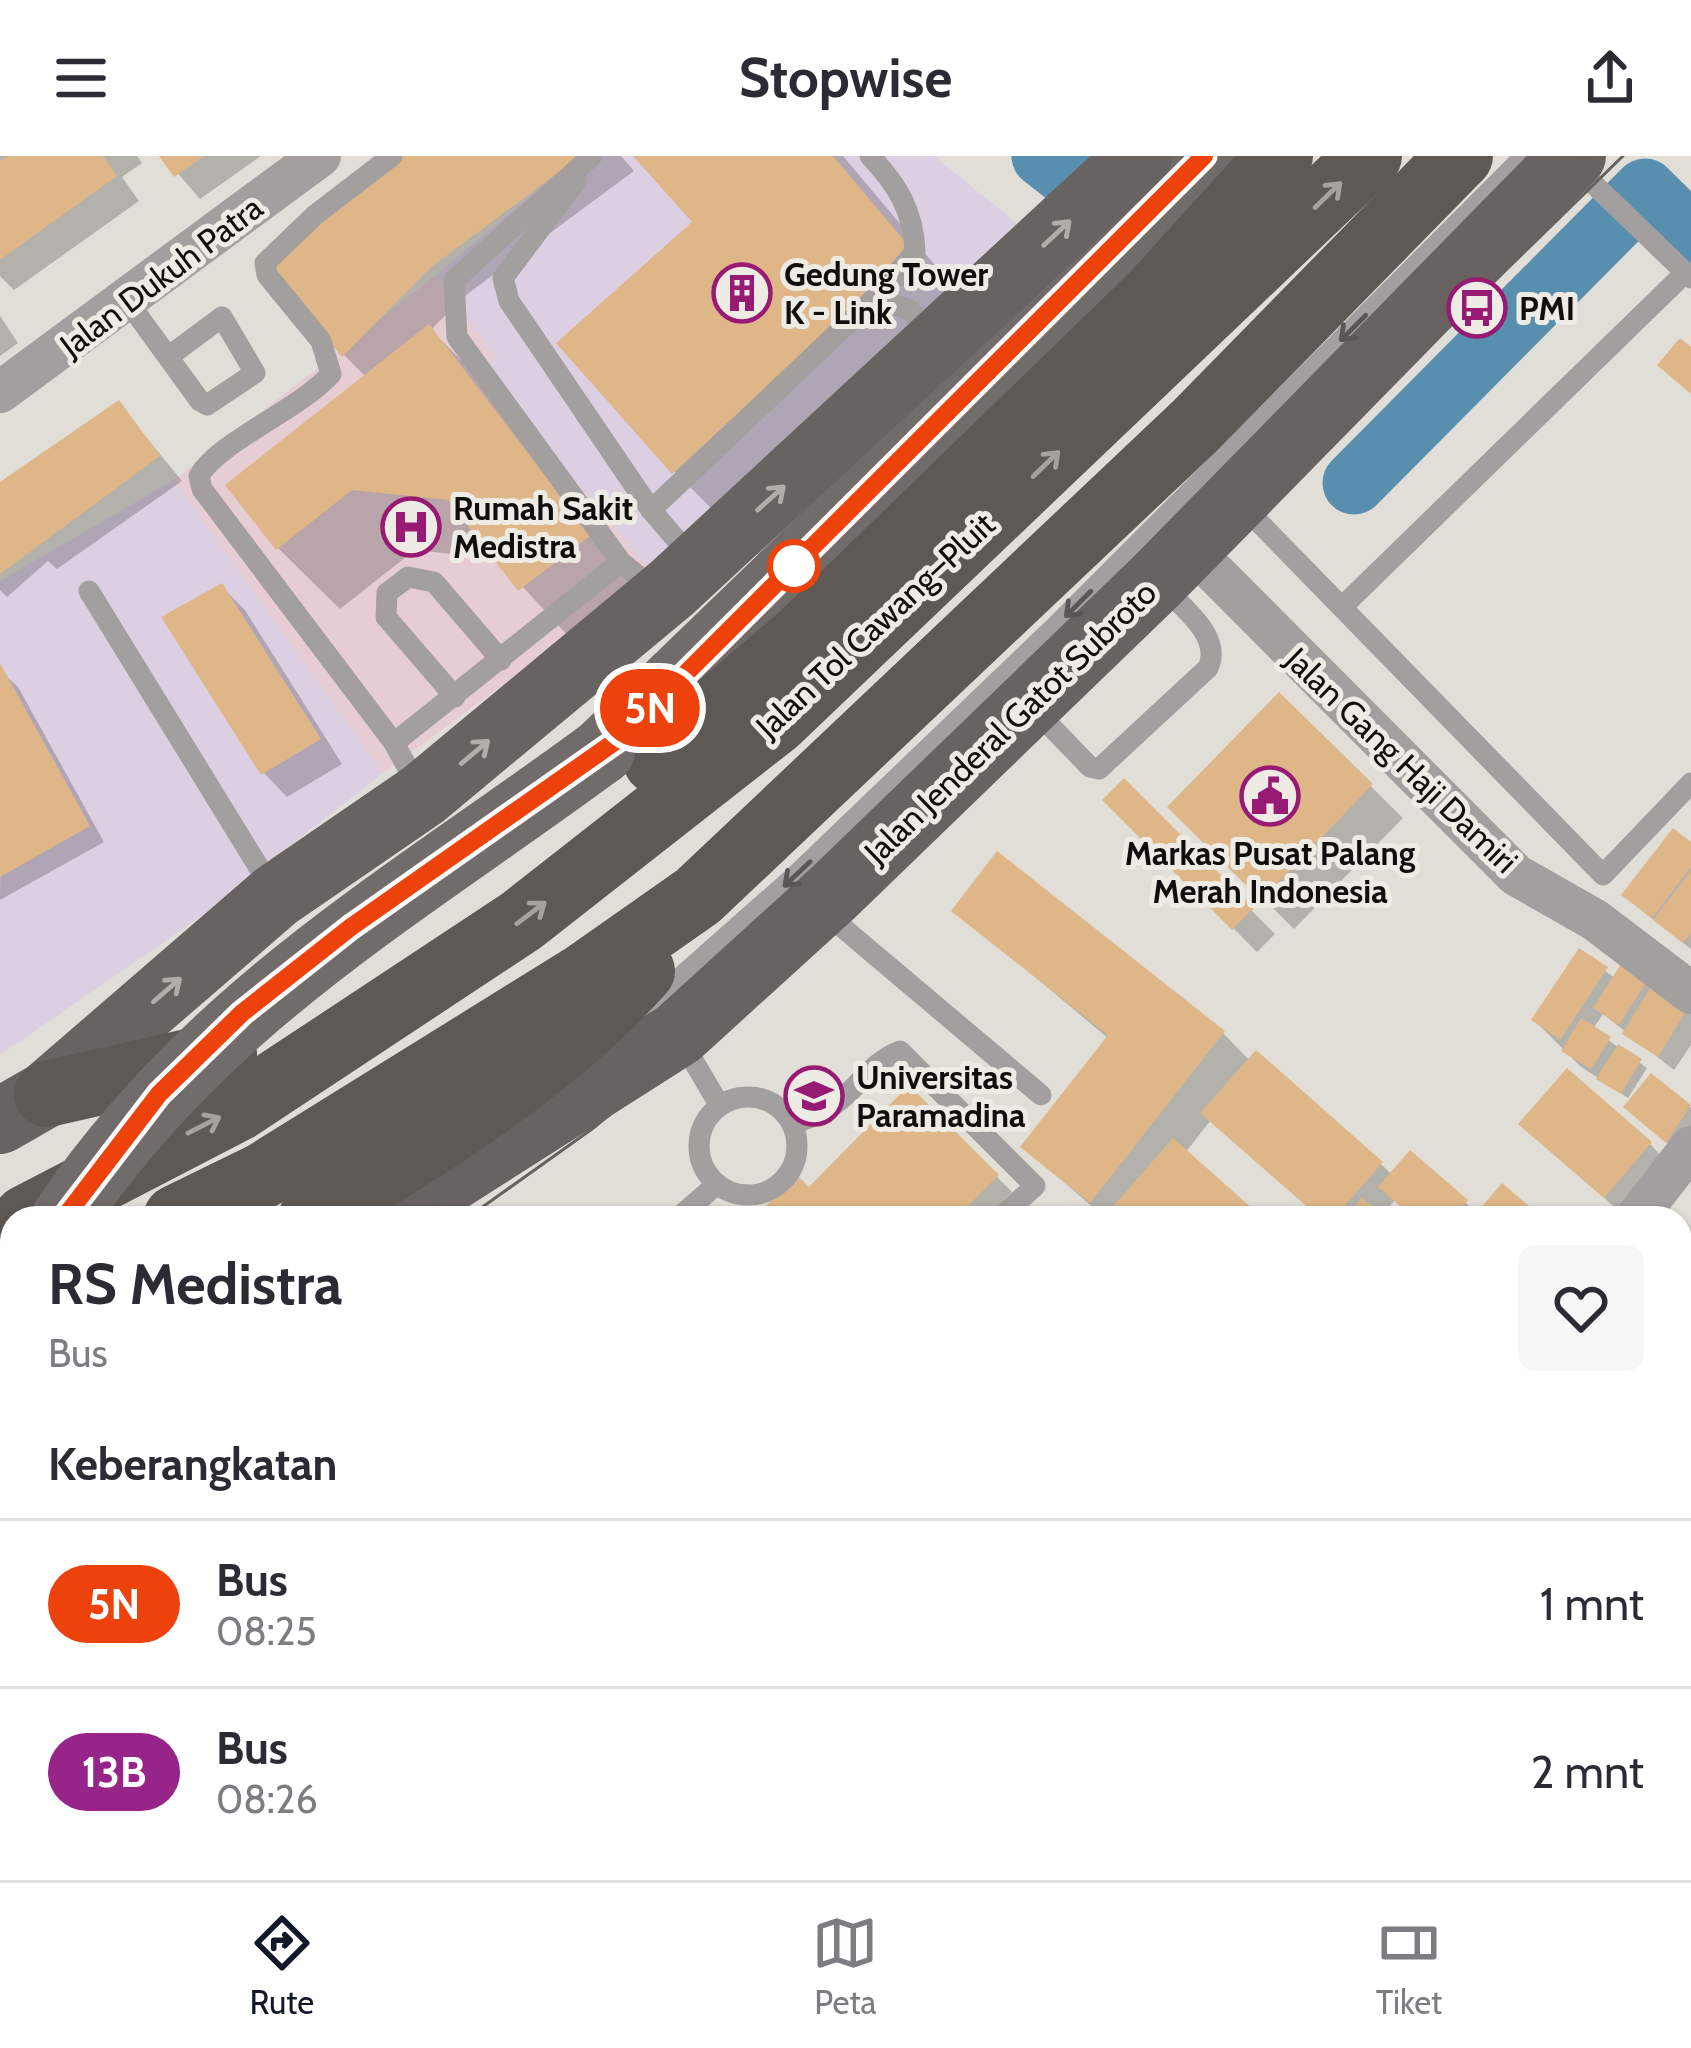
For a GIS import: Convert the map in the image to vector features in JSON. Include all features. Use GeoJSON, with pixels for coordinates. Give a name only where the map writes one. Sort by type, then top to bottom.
{"type":"FeatureCollection","features":[{"type":"Feature","properties":{"kind":"highway"},"geometry":{"type":"LineString","coordinates":[[612,744],[678,710],[872,537],[1152,248],[1279,156]]}},
{"type":"Feature","properties":{"kind":"highway"},"geometry":{"type":"LineString","coordinates":[[23,1108],[223,1055],[352,984],[494,887],[689,736],[803,635],[1154,295],[1279,156]]}},
{"type":"Feature","properties":{"kind":"highway","name":"Jalan Tol Cawang–Pluit"},"geometry":{"type":"LineString","coordinates":[[49,1206],[238,1108],[521,922],[776,722],[1369,156]]}},
{"type":"Feature","properties":{"kind":"highway"},"geometry":{"type":"LineString","coordinates":[[201,1206],[262,1176],[584,976],[698,896],[1195,426],[1460,156]]}},
{"type":"Feature","properties":{"kind":"highway"},"geometry":{"type":"LineString","coordinates":[[23,1108],[276,896],[409,769],[663,572],[942,343],[1129,159]]}},
{"type":"Feature","properties":{"kind":"highway","name":"Jalan Jenderal Gatot Subroto"},"geometry":{"type":"LineString","coordinates":[[408,1206],[677,1034],[818,907],[1029,703],[1569,168]]}},
{"type":"Feature","properties":{"kind":"highway"},"geometry":{"type":"LineString","coordinates":[[331,1206],[436,1142],[556,1054],[626,988],[698,896]]}},
{"type":"Feature","properties":{"kind":"main road"},"geometry":{"type":"LineString","coordinates":[[73,1206],[159,1094],[242,1013],[351,927],[612,744],[1204,156]]}},
{"type":"Feature","properties":{"kind":"street","name":"Jalan Dukuh Patra"},"geometry":{"type":"LineString","coordinates":[[0,392],[320,156]]}},
{"type":"Feature","properties":{"kind":"street","name":"Jalan Gang Haji Damiri"},"geometry":{"type":"LineString","coordinates":[[1173,563],[1516,875],[1594,920],[1691,994]]}},
{"type":"Feature","properties":{"kind":"street"},"geometry":{"type":"LineString","coordinates":[[1645,1206],[1691,1147]]}},
{"type":"Feature","properties":{"kind":"lane"},"geometry":{"type":"LineString","coordinates":[[392,156],[300,227],[265,262],[267,274],[321,341],[331,374],[316,391],[230,448],[200,476],[202,489],[409,769],[455,697],[501,660],[663,572]]}},
{"type":"Feature","properties":{"kind":"lane"},"geometry":{"type":"LineString","coordinates":[[592,156],[454,280],[457,337],[663,572]]}},
{"type":"Feature","properties":{"kind":"lane"},"geometry":{"type":"LineString","coordinates":[[602,156],[503,278],[509,302],[541,355],[650,510],[663,572]]}},
{"type":"Feature","properties":{"kind":"lane"},"geometry":{"type":"LineString","coordinates":[[650,510],[873,299],[915,252],[914,226],[901,194],[870,156]]}},
{"type":"Feature","properties":{"kind":"lane"},"geometry":{"type":"LineString","coordinates":[[354,1206],[574,1063],[694,968],[1060,622],[1569,168],[1688,275],[1342,607]]}},
{"type":"Feature","properties":{"kind":"lane"},"geometry":{"type":"LineString","coordinates":[[895,275],[1001,286]]}},
{"type":"Feature","properties":{"kind":"lane"},"geometry":{"type":"LineString","coordinates":[[873,299],[908,310],[942,343]]}},
{"type":"Feature","properties":{"kind":"lane"},"geometry":{"type":"LineString","coordinates":[[128,302],[168,357]]}},
{"type":"Feature","properties":{"kind":"lane"},"geometry":{"type":"LineString","coordinates":[[1237,500],[1603,874],[1691,783]]}},
{"type":"Feature","properties":{"kind":"lane"},"geometry":{"type":"LineString","coordinates":[[1029,703],[1090,767],[1099,769],[1208,668],[1212,647],[1173,563]]}},
{"type":"Feature","properties":{"kind":"lane"},"geometry":{"type":"LineString","coordinates":[[455,697],[386,617],[387,593],[408,577],[434,582],[501,660]]}},
{"type":"Feature","properties":{"kind":"lane"},"geometry":{"type":"LineString","coordinates":[[89,591],[276,896]]}},
{"type":"Feature","properties":{"kind":"lane"},"geometry":{"type":"LineString","coordinates":[[818,907],[1040,1095]]}},
{"type":"Feature","properties":{"kind":"lane"},"geometry":{"type":"LineString","coordinates":[[677,1034],[720,1106]]}},
{"type":"Feature","properties":{"kind":"lane"},"geometry":{"type":"LineString","coordinates":[[793,1123],[821,1116],[841,1104],[900,1052],[1035,1186],[1013,1206]]}},
{"type":"Feature","properties":{"kind":"lane"},"geometry":{"type":"LineString","coordinates":[[739,1097],[760,1098],[779,1107],[793,1123],[799,1150],[790,1176],[768,1193],[740,1196],[716,1185],[702,1167],[698,1144],[705,1122],[720,1106],[739,1097]]}},
{"type":"Feature","properties":{"kind":"lane"},"geometry":{"type":"LineString","coordinates":[[692,1206],[716,1185]]}},
{"type":"Feature","properties":{"kind":"shaded area"},"geometry":{"type":"Polygon","coordinates":[[[578,156],[934,156],[1034,237],[654,574],[480,367],[496,356],[435,276],[578,156]]]}},
{"type":"Feature","properties":{"kind":"shaded area","name":"Rumah Sakit Medistra"},"geometry":{"type":"Polygon","coordinates":[[[435,276],[497,357],[481,368],[654,574],[383,773],[174,480],[435,276]]]}},
{"type":"Feature","properties":{"kind":"shaded area"},"geometry":{"type":"Polygon","coordinates":[[[174,480],[383,773],[190,924],[0,1055],[0,581],[174,480]]]}},
{"type":"Feature","properties":{"kind":"building"},"geometry":{"type":"Polygon","coordinates":[[[7,156],[103,156],[117,176],[0,260],[0,161],[7,156]]]}},
{"type":"Feature","properties":{"kind":"building"},"geometry":{"type":"Polygon","coordinates":[[[159,156],[204,156],[174,177],[159,156]]]}},
{"type":"Feature","properties":{"kind":"building"},"geometry":{"type":"Polygon","coordinates":[[[401,156],[580,156],[431,267],[342,357],[268,267],[401,156]]]}},
{"type":"Feature","properties":{"kind":"building","name":"Gedung Tower K - Link"},"geometry":{"type":"Polygon","coordinates":[[[633,156],[833,156],[914,252],[672,474],[556,343],[692,222],[633,156]]]}},
{"type":"Feature","properties":{"kind":"building"},"geometry":{"type":"Polygon","coordinates":[[[429,324],[591,535],[518,591],[448,500],[352,490],[276,550],[225,485],[429,324]]]}},
{"type":"Feature","properties":{"kind":"building"},"geometry":{"type":"Polygon","coordinates":[[[1680,338],[1691,347],[1691,394],[1657,365],[1680,338]]]}},
{"type":"Feature","properties":{"kind":"building"},"geometry":{"type":"Polygon","coordinates":[[[119,400],[160,456],[0,574],[0,482],[119,400]]]}},
{"type":"Feature","properties":{"kind":"building"},"geometry":{"type":"Polygon","coordinates":[[[222,583],[321,739],[261,775],[161,617],[222,583]]]}},
{"type":"Feature","properties":{"kind":"building"},"geometry":{"type":"Polygon","coordinates":[[[0,663],[90,826],[0,877],[0,663]]]}},
{"type":"Feature","properties":{"kind":"building","name":"Markas Pusat Palang Merah Indonesia"},"geometry":{"type":"Polygon","coordinates":[[[1279,692],[1373,784],[1261,900],[1167,807],[1279,692]]]}},
{"type":"Feature","properties":{"kind":"building"},"geometry":{"type":"Polygon","coordinates":[[[1124,778],[1254,908],[1232,930],[1102,800],[1124,778]]]}},
{"type":"Feature","properties":{"kind":"building"},"geometry":{"type":"Polygon","coordinates":[[[1673,828],[1691,842],[1691,867],[1652,918],[1621,895],[1673,828]]]}},
{"type":"Feature","properties":{"kind":"building"},"geometry":{"type":"Polygon","coordinates":[[[997,851],[1225,1031],[1090,1203],[1020,1147],[1108,1035],[951,911],[997,851]]]}},
{"type":"Feature","properties":{"kind":"building"},"geometry":{"type":"Polygon","coordinates":[[[1691,871],[1691,933],[1683,943],[1653,920],[1691,871]]]}},
{"type":"Feature","properties":{"kind":"building"},"geometry":{"type":"Polygon","coordinates":[[[1579,948],[1608,967],[1560,1040],[1531,1020],[1579,948]]]}},
{"type":"Feature","properties":{"kind":"building"},"geometry":{"type":"Polygon","coordinates":[[[1626,956],[1652,973],[1619,1025],[1593,1008],[1626,956]]]}},
{"type":"Feature","properties":{"kind":"building"},"geometry":{"type":"Polygon","coordinates":[[[1658,975],[1691,1003],[1658,1057],[1622,1034],[1658,975]]]}},
{"type":"Feature","properties":{"kind":"building"},"geometry":{"type":"Polygon","coordinates":[[[1581,1018],[1611,1037],[1591,1069],[1561,1051],[1581,1018]]]}},
{"type":"Feature","properties":{"kind":"building"},"geometry":{"type":"Polygon","coordinates":[[[1618,1044],[1642,1059],[1621,1094],[1596,1079],[1618,1044]]]}},
{"type":"Feature","properties":{"kind":"building"},"geometry":{"type":"Polygon","coordinates":[[[1256,1050],[1383,1162],[1344,1206],[1306,1206],[1200,1113],[1256,1050]]]}},
{"type":"Feature","properties":{"kind":"building"},"geometry":{"type":"Polygon","coordinates":[[[1567,1068],[1652,1142],[1604,1198],[1518,1124],[1567,1068]]]}},
{"type":"Feature","properties":{"kind":"building"},"geometry":{"type":"Polygon","coordinates":[[[1651,1073],[1691,1105],[1666,1143],[1623,1107],[1651,1073]]]}},
{"type":"Feature","properties":{"kind":"building"},"geometry":{"type":"Polygon","coordinates":[[[909,1085],[999,1175],[968,1206],[766,1206],[797,1175],[809,1187],[909,1085]]]}},
{"type":"Feature","properties":{"kind":"building"},"geometry":{"type":"Polygon","coordinates":[[[1173,1138],[1250,1206],[1114,1206],[1173,1138]]]}},
{"type":"Feature","properties":{"kind":"building"},"geometry":{"type":"Polygon","coordinates":[[[1410,1150],[1468,1200],[1463,1206],[1400,1206],[1378,1187],[1410,1150]]]}},
{"type":"Feature","properties":{"kind":"building"},"geometry":{"type":"Polygon","coordinates":[[[1502,1183],[1529,1206],[1482,1206],[1502,1183]]]}},
{"type":"Feature","properties":{"kind":"waterway"},"geometry":{"type":"LineString","coordinates":[[1043,156],[1075,181]]}},
{"type":"Feature","properties":{"kind":"waterway"},"geometry":{"type":"LineString","coordinates":[[1354,483],[1645,190],[1691,235]]}},
{"type":"Feature","properties":{"kind":"tram line"},"geometry":{"type":"LineString","coordinates":[[432,1206],[576,1108],[766,952],[1587,156]]}},
{"type":"Feature","properties":{"kind":"tram line"},"geometry":{"type":"LineString","coordinates":[[484,1206],[592,1129],[784,973],[1623,156]]}},
{"type":"Feature","properties":{"kind":"bus line","name":"5N"},"geometry":{"type":"LineString","coordinates":[[72,1206],[159,1094],[242,1013],[351,927],[623,736],[1204,156]]}},
{"type":"Feature","properties":{"kind":"place","name":"Gedung Tower K - Link"},"geometry":{"type":"Point","coordinates":[742,293]}},
{"type":"Feature","properties":{"kind":"place","name":"PMI"},"geometry":{"type":"Point","coordinates":[1477,308]}},
{"type":"Feature","properties":{"kind":"place","name":"Rumah Sakit Medistra"},"geometry":{"type":"Point","coordinates":[411,527]}},
{"type":"Feature","properties":{"kind":"place","name":"Markas Pusat Palang Merah Indonesia"},"geometry":{"type":"Point","coordinates":[1270,796]}},
{"type":"Feature","properties":{"kind":"place","name":"Universitas Paramadina"},"geometry":{"type":"Point","coordinates":[814,1096]}}]}
